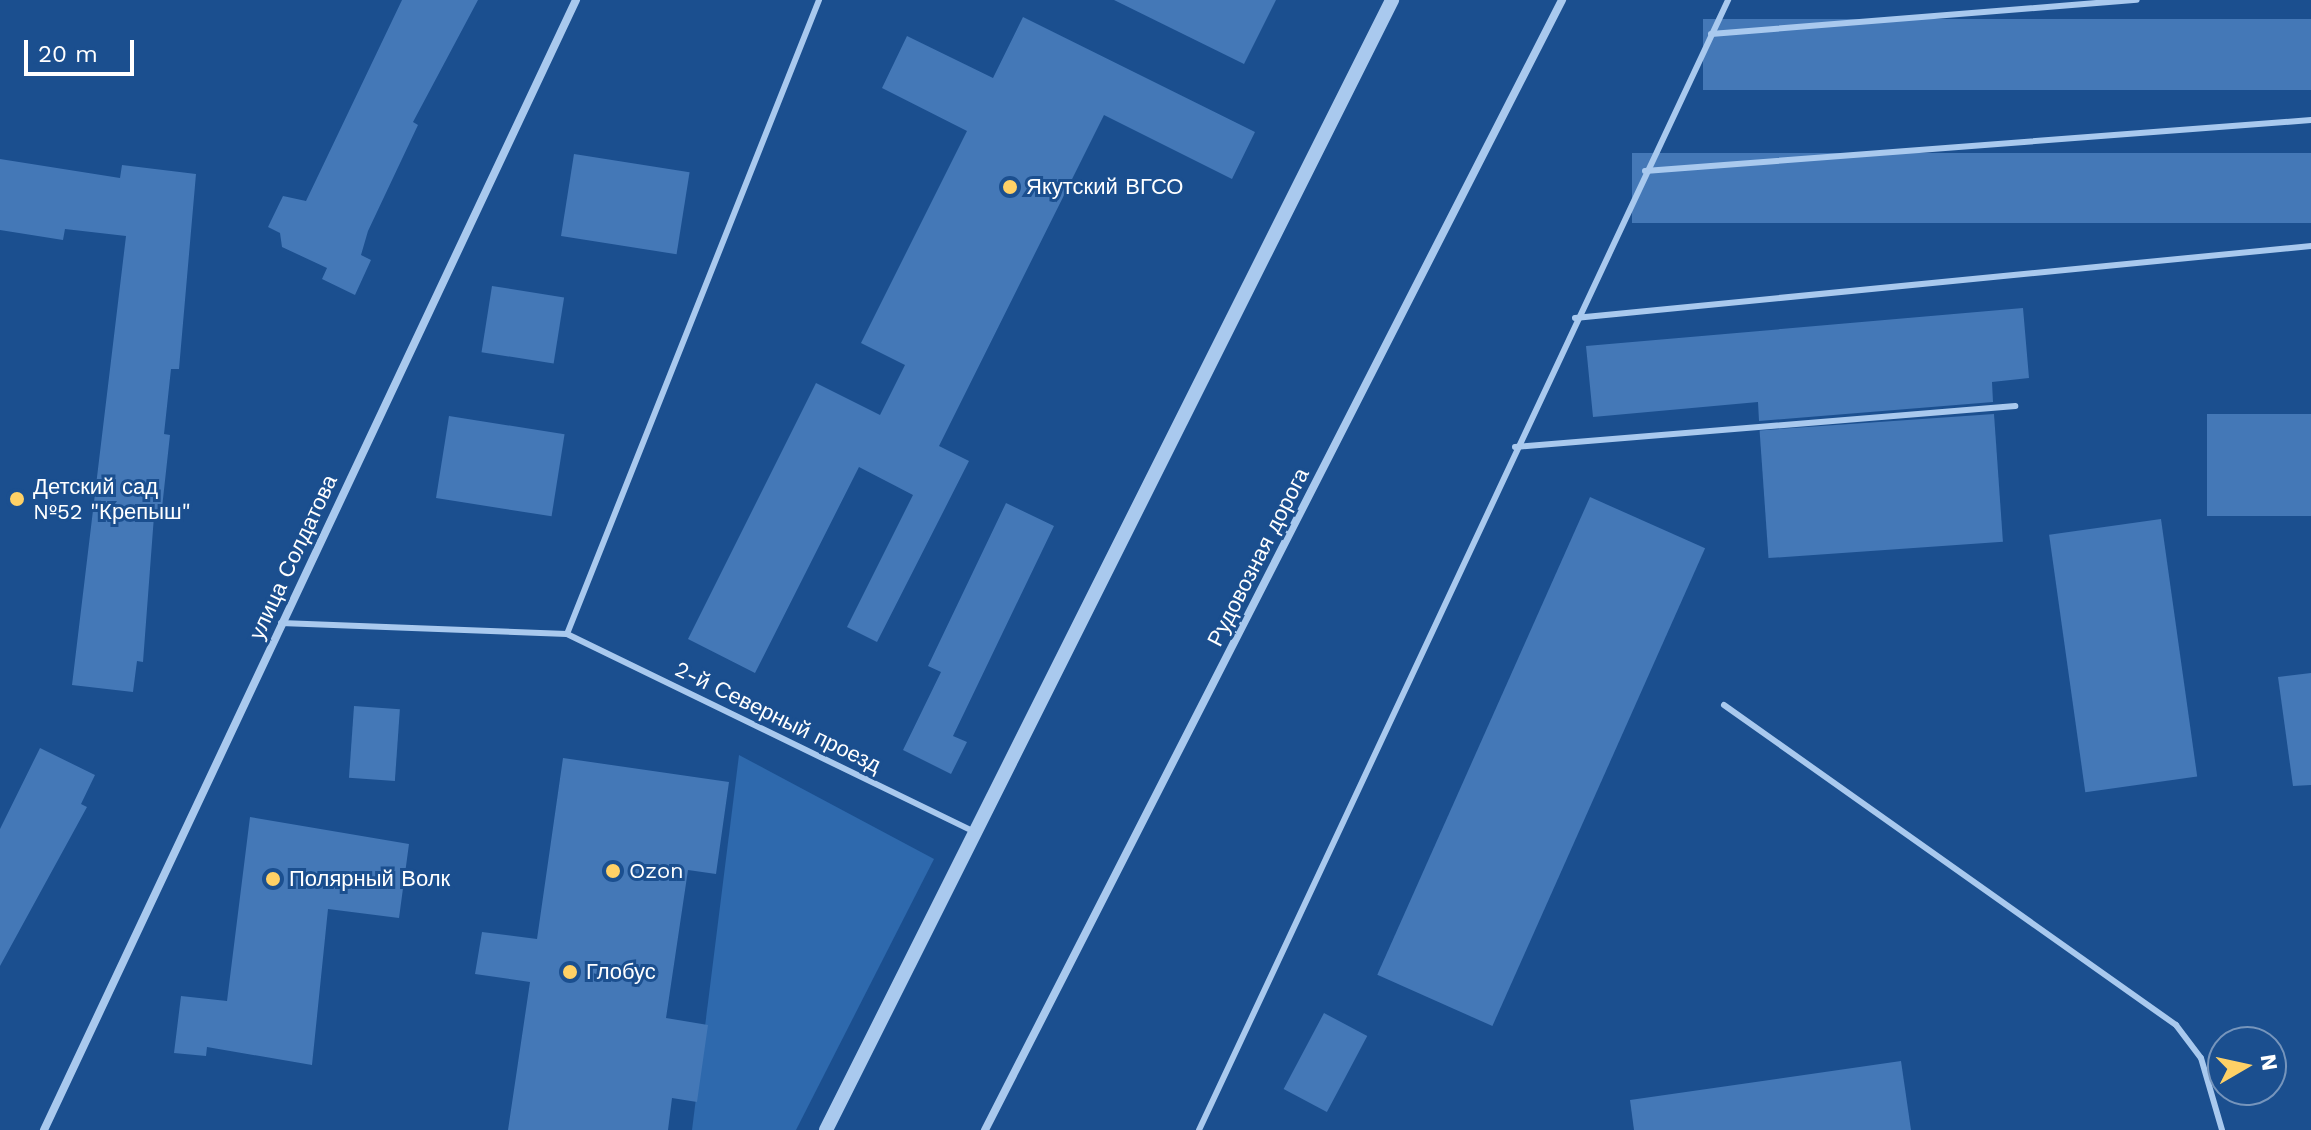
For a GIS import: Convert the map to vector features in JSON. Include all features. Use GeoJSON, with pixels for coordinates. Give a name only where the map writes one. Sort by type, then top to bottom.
{"type":"FeatureCollection","features":[{"type":"Feature","properties":{"kind":"street","name":"улица Солдатова"},"geometry":{"type":"LineString","coordinates":[[44,1130],[576,0]]}},
{"type":"Feature","properties":{"kind":"street"},"geometry":{"type":"LineString","coordinates":[[826,1130],[1392,0]]}},
{"type":"Feature","properties":{"kind":"street","name":"Рудовозная дорога"},"geometry":{"type":"LineString","coordinates":[[985,1130],[1562,0]]}},
{"type":"Feature","properties":{"kind":"lane"},"geometry":{"type":"LineString","coordinates":[[281,623],[567,634],[819,0]]}},
{"type":"Feature","properties":{"kind":"lane"},"geometry":{"type":"LineString","coordinates":[[1199,1130],[1575,318],[1728,0]]}},
{"type":"Feature","properties":{"kind":"lane"},"geometry":{"type":"LineString","coordinates":[[1711,34],[2137,0]]}},
{"type":"Feature","properties":{"kind":"lane"},"geometry":{"type":"LineString","coordinates":[[1644,171],[2311,120]]}},
{"type":"Feature","properties":{"kind":"lane"},"geometry":{"type":"LineString","coordinates":[[1575,318],[2311,246]]}},
{"type":"Feature","properties":{"kind":"lane"},"geometry":{"type":"LineString","coordinates":[[1515,447],[2015,406]]}},
{"type":"Feature","properties":{"kind":"lane","name":"2-й Северный проезд"},"geometry":{"type":"LineString","coordinates":[[567,634],[975,832]]}},
{"type":"Feature","properties":{"kind":"lane"},"geometry":{"type":"LineString","coordinates":[[1724,705],[2176,1025],[2205,1069],[2222,1130]]}},
{"type":"Feature","properties":{"kind":"shaded area"},"geometry":{"type":"Polygon","coordinates":[[[739,755],[934,859],[796,1130],[692,1130],[739,755]]]}},
{"type":"Feature","properties":{"kind":"building"},"geometry":{"type":"Polygon","coordinates":[[[402,0],[478,0],[413,122],[418,125],[368,231],[361,255],[371,260],[355,295],[322,279],[327,268],[282,247],[280,233],[268,227],[283,196],[306,201],[402,0]]]}},
{"type":"Feature","properties":{"kind":"building"},"geometry":{"type":"Polygon","coordinates":[[[1114,0],[1276,0],[1244,64],[1114,0]]]}},
{"type":"Feature","properties":{"kind":"building"},"geometry":{"type":"Polygon","coordinates":[[[1023,17],[1255,132],[1232,179],[1104,115],[939,446],[969,461],[877,642],[847,627],[913,495],[859,467],[755,673],[688,639],[816,383],[880,415],[905,365],[861,343],[967,131],[882,88],[907,36],[993,78],[1023,17]]]}},
{"type":"Feature","properties":{"kind":"building"},"geometry":{"type":"Polygon","coordinates":[[[1703,19],[2311,19],[2311,90],[1703,90],[1703,19]]]}},
{"type":"Feature","properties":{"kind":"building"},"geometry":{"type":"Polygon","coordinates":[[[1632,153],[2311,153],[2311,223],[1632,223],[1632,153]]]}},
{"type":"Feature","properties":{"kind":"building"},"geometry":{"type":"Polygon","coordinates":[[[574,154],[690,172],[677,254],[561,236],[574,154]]]}},
{"type":"Feature","properties":{"kind":"building"},"geometry":{"type":"Polygon","coordinates":[[[0,159],[120,178],[122,165],[196,174],[179,369],[171,369],[164,434],[170,435],[161,517],[154,516],[143,662],[137,661],[133,692],[72,685],[126,236],[65,229],[63,240],[0,230],[0,159]]]}},
{"type":"Feature","properties":{"kind":"building"},"geometry":{"type":"Polygon","coordinates":[[[492,286],[564,297],[554,364],[482,352],[492,286]]]}},
{"type":"Feature","properties":{"kind":"building"},"geometry":{"type":"Polygon","coordinates":[[[2023,308],[2029,378],[1992,382],[1993,402],[1759,421],[1758,402],[1593,417],[1586,346],[2023,308]]]}},
{"type":"Feature","properties":{"kind":"building"},"geometry":{"type":"Polygon","coordinates":[[[1994,414],[2003,542],[1769,558],[1760,430],[1994,414]]]}},
{"type":"Feature","properties":{"kind":"building"},"geometry":{"type":"Polygon","coordinates":[[[2207,414],[2311,414],[2311,516],[2207,516],[2207,414]]]}},
{"type":"Feature","properties":{"kind":"building"},"geometry":{"type":"Polygon","coordinates":[[[449,416],[565,434],[552,516],[436,498],[449,416]]]}},
{"type":"Feature","properties":{"kind":"building"},"geometry":{"type":"Polygon","coordinates":[[[1590,497],[1705,548],[1492,1026],[1377,975],[1590,497]]]}},
{"type":"Feature","properties":{"kind":"building"},"geometry":{"type":"Polygon","coordinates":[[[1006,503],[1054,526],[953,736],[967,742],[951,774],[903,750],[941,672],[928,666],[1006,503]]]}},
{"type":"Feature","properties":{"kind":"building"},"geometry":{"type":"Polygon","coordinates":[[[2161,519],[2197,776],[2085,792],[2049,535],[2161,519]]]}},
{"type":"Feature","properties":{"kind":"building"},"geometry":{"type":"Polygon","coordinates":[[[2311,673],[2311,785],[2293,786],[2278,677],[2311,673]]]}},
{"type":"Feature","properties":{"kind":"building"},"geometry":{"type":"Polygon","coordinates":[[[354,706],[400,709],[395,781],[349,778],[354,706]]]}},
{"type":"Feature","properties":{"kind":"building"},"geometry":{"type":"Polygon","coordinates":[[[40,748],[95,775],[81,804],[87,807],[0,966],[0,829],[40,748]]]}},
{"type":"Feature","properties":{"kind":"building"},"geometry":{"type":"Polygon","coordinates":[[[563,758],[729,782],[716,874],[688,870],[666,1018],[708,1025],[697,1102],[672,1098],[668,1130],[508,1130],[530,982],[475,974],[482,932],[537,939],[563,758]]]}},
{"type":"Feature","properties":{"kind":"building"},"geometry":{"type":"Polygon","coordinates":[[[250,817],[409,844],[399,918],[328,909],[312,1065],[207,1047],[206,1056],[174,1053],[181,996],[227,1001],[250,817]]]}},
{"type":"Feature","properties":{"kind":"building"},"geometry":{"type":"Polygon","coordinates":[[[1324,1013],[1367,1036],[1327,1112],[1284,1089],[1324,1013]]]}},
{"type":"Feature","properties":{"kind":"building"},"geometry":{"type":"Polygon","coordinates":[[[1901,1061],[1911,1130],[1634,1130],[1630,1100],[1901,1061]]]}},
{"type":"Feature","properties":{"kind":"place","name":"Якутский ВГСО"},"geometry":{"type":"Point","coordinates":[1010,187]}},
{"type":"Feature","properties":{"kind":"place","name":"Детский сад №52 \"Крепыш\""},"geometry":{"type":"Point","coordinates":[17,499]}},
{"type":"Feature","properties":{"kind":"place","name":"Ozon"},"geometry":{"type":"Point","coordinates":[613,871]}},
{"type":"Feature","properties":{"kind":"place","name":"Полярный Волк"},"geometry":{"type":"Point","coordinates":[273,879]}},
{"type":"Feature","properties":{"kind":"place","name":"Глобус"},"geometry":{"type":"Point","coordinates":[570,972]}}]}
